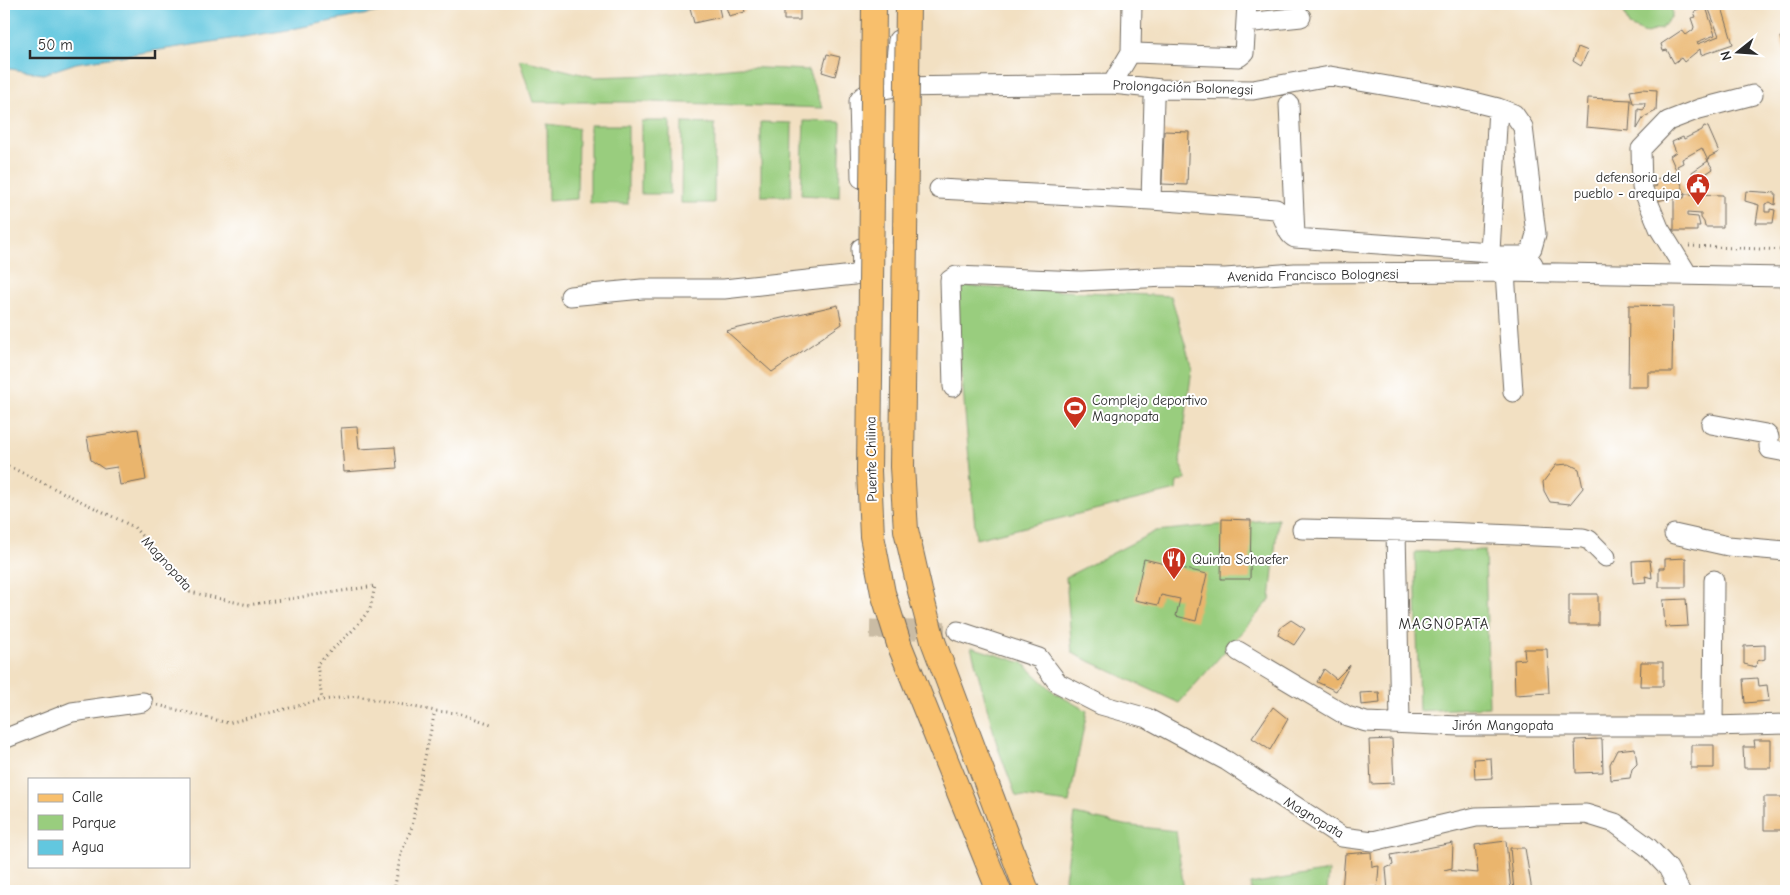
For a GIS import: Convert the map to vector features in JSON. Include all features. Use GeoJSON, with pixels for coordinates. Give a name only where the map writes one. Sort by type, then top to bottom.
{"type":"FeatureCollection","features":[{"type":"Feature","properties":{"kind":"main road","name":"Puente Chilina"},"geometry":{"type":"LineString","coordinates":[[874,4],[869,471],[874,546],[883,593],[899,644],[999,891]]}},
{"type":"Feature","properties":{"kind":"main road"},"geometry":{"type":"LineString","coordinates":[[908,4],[902,467],[906,530],[933,641],[1027,891]]}},
{"type":"Feature","properties":{"kind":"street"},"geometry":{"type":"LineString","coordinates":[[893,87],[901,4]]}},
{"type":"Feature","properties":{"kind":"street"},"geometry":{"type":"LineString","coordinates":[[1112,84],[1132,52],[1132,4]]}},
{"type":"Feature","properties":{"kind":"street"},"geometry":{"type":"LineString","coordinates":[[1132,52],[1239,57],[1244,53],[1246,4]]}},
{"type":"Feature","properties":{"kind":"street"},"geometry":{"type":"LineString","coordinates":[[1246,22],[1301,17]]}},
{"type":"Feature","properties":{"kind":"street","name":"Prolongación Bolonegsi"},"geometry":{"type":"LineString","coordinates":[[570,296],[642,289],[724,289],[859,273],[861,269],[859,100],[866,94],[893,87],[1112,84],[1161,89],[1253,90],[1330,76],[1458,98],[1498,108],[1514,114],[1523,127],[1536,234],[1532,248],[1526,256]]}},
{"type":"Feature","properties":{"kind":"street"},"geometry":{"type":"LineString","coordinates":[[1688,276],[1659,228],[1642,187],[1641,149],[1668,121],[1700,109],[1753,95]]}},
{"type":"Feature","properties":{"kind":"street"},"geometry":{"type":"LineString","coordinates":[[1151,200],[1154,99]]}},
{"type":"Feature","properties":{"kind":"street"},"geometry":{"type":"LineString","coordinates":[[1289,104],[1295,238]]}},
{"type":"Feature","properties":{"kind":"street"},"geometry":{"type":"LineString","coordinates":[[1491,254],[1498,108]]}},
{"type":"Feature","properties":{"kind":"street"},"geometry":{"type":"LineString","coordinates":[[938,188],[1276,209],[1282,214],[1290,235],[1295,238],[1526,256],[1543,273]]}},
{"type":"Feature","properties":{"kind":"street"},"geometry":{"type":"LineString","coordinates":[[1505,272],[1513,392]]}},
{"type":"Feature","properties":{"kind":"street","name":"Avenida Francisco Bolognesi"},"geometry":{"type":"LineString","coordinates":[[953,387],[950,280],[956,276],[1081,282],[1166,277],[1225,278],[1295,273],[1505,272],[1786,277]]}},
{"type":"Feature","properties":{"kind":"street"},"geometry":{"type":"LineString","coordinates":[[1711,424],[1766,434],[1769,437],[1770,449],[1786,452]]}},
{"type":"Feature","properties":{"kind":"street"},"geometry":{"type":"LineString","coordinates":[[1302,529],[1444,532],[1582,538],[1589,540],[1606,557]]}},
{"type":"Feature","properties":{"kind":"street"},"geometry":{"type":"LineString","coordinates":[[1396,532],[1400,722]]}},
{"type":"Feature","properties":{"kind":"street"},"geometry":{"type":"LineString","coordinates":[[1674,534],[1728,546],[1786,551]]}},
{"type":"Feature","properties":{"kind":"street"},"geometry":{"type":"LineString","coordinates":[[1712,726],[1714,580]]}},
{"type":"Feature","properties":{"kind":"street","name":"Magnopata"},"geometry":{"type":"LineString","coordinates":[[958,631],[1039,658],[1058,683],[1101,705],[1148,718],[1227,761],[1342,837],[1373,841],[1476,817],[1586,814],[1615,823],[1649,848],[1668,868],[1680,891]]}},
{"type":"Feature","properties":{"kind":"street","name":"Jirón Mangopata"},"geometry":{"type":"LineString","coordinates":[[1238,651],[1347,716],[1366,722],[1460,726],[1712,726],[1786,724]]}},
{"type":"Feature","properties":{"kind":"street"},"geometry":{"type":"LineString","coordinates":[[4,739],[72,712],[143,702]]}},
{"type":"Feature","properties":{"kind":"path"},"geometry":{"type":"LineString","coordinates":[[1670,245],[1786,250]]}},
{"type":"Feature","properties":{"kind":"path","name":"Magnopata"},"geometry":{"type":"LineString","coordinates":[[4,464],[134,527],[190,592],[248,606],[375,586],[370,609],[354,629],[316,664],[322,700]]}},
{"type":"Feature","properties":{"kind":"path"},"geometry":{"type":"LineString","coordinates":[[143,702],[228,723],[322,700],[357,696],[435,711],[458,713],[491,724]]}},
{"type":"Feature","properties":{"kind":"path"},"geometry":{"type":"LineString","coordinates":[[394,891],[400,853],[412,827],[435,711]]}},
{"type":"Feature","properties":{"kind":"green space"},"geometry":{"type":"Polygon","coordinates":[[[1621,4],[1672,4],[1672,16],[1661,29],[1646,33],[1629,26],[1621,4]]]}},
{"type":"Feature","properties":{"kind":"green space"},"geometry":{"type":"Polygon","coordinates":[[[519,59],[594,77],[653,75],[740,67],[808,70],[823,108],[652,102],[533,102],[519,59]]]}},
{"type":"Feature","properties":{"kind":"green space"},"geometry":{"type":"Polygon","coordinates":[[[641,121],[670,121],[670,194],[641,194],[641,121]]]}},
{"type":"Feature","properties":{"kind":"green space"},"geometry":{"type":"Polygon","coordinates":[[[804,121],[841,122],[839,197],[801,195],[804,121]]]}},
{"type":"Feature","properties":{"kind":"green space"},"geometry":{"type":"Polygon","coordinates":[[[761,122],[792,123],[791,196],[761,196],[761,122]]]}},
{"type":"Feature","properties":{"kind":"green space"},"geometry":{"type":"Polygon","coordinates":[[[682,123],[715,124],[714,203],[681,203],[682,123]]]}},
{"type":"Feature","properties":{"kind":"green space"},"geometry":{"type":"Polygon","coordinates":[[[547,124],[578,128],[577,199],[548,201],[547,124]]]}},
{"type":"Feature","properties":{"kind":"green space"},"geometry":{"type":"Polygon","coordinates":[[[590,125],[628,125],[628,204],[590,203],[590,125]]]}},
{"type":"Feature","properties":{"kind":"green space","name":"Complejo deportivo Magnopata"},"geometry":{"type":"Polygon","coordinates":[[[954,286],[1171,296],[1192,368],[1180,461],[1186,479],[1177,482],[1176,490],[976,539],[954,286]]]}},
{"type":"Feature","properties":{"kind":"green space"},"geometry":{"type":"Polygon","coordinates":[[[1278,519],[1270,600],[1179,703],[1072,653],[1066,577],[1156,531],[1278,519]]]}},
{"type":"Feature","properties":{"kind":"green space"},"geometry":{"type":"Polygon","coordinates":[[[1485,550],[1489,707],[1419,711],[1415,552],[1485,550]]]}},
{"type":"Feature","properties":{"kind":"green space"},"geometry":{"type":"Polygon","coordinates":[[[971,647],[1023,663],[1055,693],[1087,711],[1069,803],[1016,796],[998,748],[971,647]]]}},
{"type":"Feature","properties":{"kind":"green space"},"geometry":{"type":"Polygon","coordinates":[[[1075,814],[1124,825],[1176,831],[1184,891],[1063,891],[1075,814]]]}},
{"type":"Feature","properties":{"kind":"green space"},"geometry":{"type":"Polygon","coordinates":[[[1329,871],[1327,891],[1252,891],[1250,884],[1329,871]]]}},
{"type":"Feature","properties":{"kind":"water"},"geometry":{"type":"Polygon","coordinates":[[[4,4],[418,4],[282,31],[76,63],[43,74],[4,68],[4,4]]]}},
{"type":"Feature","properties":{"kind":"building"},"geometry":{"type":"Polygon","coordinates":[[[689,4],[718,4],[721,17],[694,23],[689,4]]]}},
{"type":"Feature","properties":{"kind":"building"},"geometry":{"type":"Polygon","coordinates":[[[725,4],[743,4],[745,12],[729,16],[725,4]]]}},
{"type":"Feature","properties":{"kind":"building"},"geometry":{"type":"Polygon","coordinates":[[[784,4],[800,4],[800,20],[784,20],[784,4]]]}},
{"type":"Feature","properties":{"kind":"building"},"geometry":{"type":"Polygon","coordinates":[[[1707,4],[1721,4],[1733,44],[1701,55],[1700,49],[1684,62],[1681,58],[1674,63],[1667,50],[1663,51],[1661,44],[1682,30],[1686,35],[1693,30],[1691,18],[1696,17],[1694,12],[1706,7],[1715,35],[1697,42],[1698,44],[1719,36],[1707,4]]]}},
{"type":"Feature","properties":{"kind":"building"},"geometry":{"type":"Polygon","coordinates":[[[1786,35],[1786,57],[1780,37],[1786,35]]]}},
{"type":"Feature","properties":{"kind":"building"},"geometry":{"type":"Polygon","coordinates":[[[1578,47],[1588,51],[1581,66],[1573,61],[1578,47]]]}},
{"type":"Feature","properties":{"kind":"building"},"geometry":{"type":"Polygon","coordinates":[[[827,54],[840,57],[835,76],[822,72],[827,54]]]}},
{"type":"Feature","properties":{"kind":"building"},"geometry":{"type":"Polygon","coordinates":[[[1642,89],[1657,90],[1656,111],[1644,117],[1637,129],[1638,109],[1644,110],[1645,103],[1633,103],[1630,91],[1642,89]]]}},
{"type":"Feature","properties":{"kind":"building"},"geometry":{"type":"Polygon","coordinates":[[[1588,98],[1631,100],[1629,131],[1586,127],[1588,98]]]}},
{"type":"Feature","properties":{"kind":"building"},"geometry":{"type":"Polygon","coordinates":[[[1704,126],[1708,127],[1719,152],[1709,157],[1708,161],[1702,148],[1682,159],[1683,163],[1677,166],[1679,170],[1677,172],[1670,156],[1676,152],[1672,142],[1683,137],[1684,139],[1702,130],[1704,126]]]}},
{"type":"Feature","properties":{"kind":"building"},"geometry":{"type":"Polygon","coordinates":[[[1164,131],[1189,132],[1187,185],[1162,184],[1164,131]]]}},
{"type":"Feature","properties":{"kind":"building"},"geometry":{"type":"Polygon","coordinates":[[[1708,161],[1713,169],[1695,181],[1692,172],[1708,161]]]}},
{"type":"Feature","properties":{"kind":"building"},"geometry":{"type":"Polygon","coordinates":[[[1677,172],[1685,194],[1658,201],[1658,205],[1649,188],[1657,186],[1656,184],[1648,186],[1648,182],[1677,172]]]}},
{"type":"Feature","properties":{"kind":"building"},"geometry":{"type":"Polygon","coordinates":[[[1746,191],[1776,193],[1775,205],[1770,202],[1765,204],[1765,212],[1770,212],[1770,209],[1775,210],[1773,223],[1756,223],[1759,205],[1745,201],[1746,191]]]}},
{"type":"Feature","properties":{"kind":"building","name":"defensoria del pueblo - arequipa"},"geometry":{"type":"Polygon","coordinates":[[[1685,194],[1723,195],[1723,227],[1705,227],[1701,214],[1687,213],[1687,216],[1698,217],[1700,226],[1697,226],[1697,231],[1672,231],[1672,229],[1674,230],[1674,198],[1684,198],[1685,194]]]}},
{"type":"Feature","properties":{"kind":"building"},"geometry":{"type":"Polygon","coordinates":[[[838,305],[842,324],[772,372],[726,331],[838,305]]]}},
{"type":"Feature","properties":{"kind":"building"},"geometry":{"type":"Polygon","coordinates":[[[1629,305],[1673,306],[1672,372],[1648,372],[1648,387],[1628,387],[1629,305]]]}},
{"type":"Feature","properties":{"kind":"building"},"geometry":{"type":"Polygon","coordinates":[[[357,427],[359,449],[395,447],[397,468],[344,472],[341,428],[357,427]]]}},
{"type":"Feature","properties":{"kind":"building"},"geometry":{"type":"Polygon","coordinates":[[[138,429],[146,480],[120,485],[117,467],[104,469],[91,460],[87,437],[138,429]]]}},
{"type":"Feature","properties":{"kind":"building"},"geometry":{"type":"Polygon","coordinates":[[[1569,464],[1579,469],[1583,488],[1570,504],[1550,502],[1544,491],[1543,482],[1556,465],[1569,464]]]}},
{"type":"Feature","properties":{"kind":"building"},"geometry":{"type":"Polygon","coordinates":[[[1222,519],[1251,520],[1250,579],[1221,579],[1222,519]]]}},
{"type":"Feature","properties":{"kind":"building"},"geometry":{"type":"Polygon","coordinates":[[[1686,558],[1686,587],[1659,587],[1659,568],[1665,568],[1665,559],[1686,558]]]}},
{"type":"Feature","properties":{"kind":"building"},"geometry":{"type":"Polygon","coordinates":[[[1144,559],[1207,574],[1196,621],[1176,616],[1180,599],[1161,595],[1158,605],[1135,600],[1144,559]]]}},
{"type":"Feature","properties":{"kind":"building"},"geometry":{"type":"Polygon","coordinates":[[[1650,560],[1652,578],[1645,576],[1646,582],[1633,583],[1632,561],[1650,560]]]}},
{"type":"Feature","properties":{"kind":"building"},"geometry":{"type":"Polygon","coordinates":[[[1569,594],[1598,594],[1598,625],[1569,625],[1569,594]]]}},
{"type":"Feature","properties":{"kind":"building"},"geometry":{"type":"Polygon","coordinates":[[[1686,599],[1688,626],[1665,627],[1663,600],[1686,599]]]}},
{"type":"Feature","properties":{"kind":"building"},"geometry":{"type":"Polygon","coordinates":[[[1291,620],[1305,629],[1294,645],[1278,635],[1281,627],[1291,620]]]}},
{"type":"Feature","properties":{"kind":"building"},"geometry":{"type":"Polygon","coordinates":[[[1765,645],[1765,659],[1757,661],[1756,667],[1744,664],[1744,646],[1765,645]]]}},
{"type":"Feature","properties":{"kind":"building"},"geometry":{"type":"Polygon","coordinates":[[[1524,649],[1547,649],[1549,693],[1515,695],[1514,660],[1525,659],[1524,649]]]}},
{"type":"Feature","properties":{"kind":"building"},"geometry":{"type":"Polygon","coordinates":[[[1641,662],[1663,662],[1663,686],[1640,686],[1641,662]]]}},
{"type":"Feature","properties":{"kind":"building"},"geometry":{"type":"Polygon","coordinates":[[[1350,665],[1336,691],[1317,682],[1324,669],[1336,679],[1350,665]]]}},
{"type":"Feature","properties":{"kind":"building"},"geometry":{"type":"Polygon","coordinates":[[[1758,678],[1759,686],[1767,685],[1769,701],[1745,703],[1743,679],[1758,678]]]}},
{"type":"Feature","properties":{"kind":"building"},"geometry":{"type":"Polygon","coordinates":[[[1379,692],[1380,703],[1361,705],[1360,693],[1379,692]]]}},
{"type":"Feature","properties":{"kind":"building"},"geometry":{"type":"Polygon","coordinates":[[[1273,707],[1288,719],[1270,750],[1252,738],[1273,707]]]}},
{"type":"Feature","properties":{"kind":"building"},"geometry":{"type":"Polygon","coordinates":[[[1392,739],[1394,783],[1371,784],[1369,740],[1392,739]]]}},
{"type":"Feature","properties":{"kind":"building"},"geometry":{"type":"Polygon","coordinates":[[[1602,739],[1603,772],[1576,773],[1575,740],[1602,739]]]}},
{"type":"Feature","properties":{"kind":"building"},"geometry":{"type":"Polygon","coordinates":[[[1754,740],[1771,740],[1771,768],[1744,768],[1743,747],[1755,747],[1754,740]]]}},
{"type":"Feature","properties":{"kind":"building"},"geometry":{"type":"Polygon","coordinates":[[[1691,745],[1714,745],[1714,768],[1691,768],[1691,745]]]}},
{"type":"Feature","properties":{"kind":"building"},"geometry":{"type":"Polygon","coordinates":[[[1635,748],[1637,764],[1632,769],[1630,778],[1611,780],[1610,764],[1617,750],[1635,748]]]}},
{"type":"Feature","properties":{"kind":"building"},"geometry":{"type":"Polygon","coordinates":[[[1491,758],[1492,778],[1475,779],[1474,759],[1491,758]]]}},
{"type":"Feature","properties":{"kind":"building"},"geometry":{"type":"Polygon","coordinates":[[[1764,797],[1786,797],[1786,830],[1764,830],[1764,797]]]}},
{"type":"Feature","properties":{"kind":"building"},"geometry":{"type":"Polygon","coordinates":[[[1506,841],[1511,891],[1388,891],[1386,868],[1393,865],[1391,855],[1453,843],[1452,868],[1444,870],[1478,873],[1475,845],[1506,841]]]}},
{"type":"Feature","properties":{"kind":"building"},"geometry":{"type":"Polygon","coordinates":[[[1510,848],[1525,848],[1532,891],[1514,891],[1510,848]]]}},
{"type":"Feature","properties":{"kind":"building"},"geometry":{"type":"Polygon","coordinates":[[[1371,852],[1372,867],[1379,866],[1377,891],[1342,891],[1345,854],[1371,852]]]}},
{"type":"Feature","properties":{"kind":"building"},"geometry":{"type":"Polygon","coordinates":[[[1715,887],[1716,891],[1699,891],[1715,887]]]}},
{"type":"Feature","properties":{"kind":"tunnel"},"geometry":{"type":"LineString","coordinates":[[870,629],[958,631]]}},
{"type":"Feature","properties":{"kind":"place","name":"defensoria del pueblo - arequipa"},"geometry":{"type":"Point","coordinates":[1698,206]}},
{"type":"Feature","properties":{"kind":"place","name":"Complejo deportivo Magnopata"},"geometry":{"type":"Point","coordinates":[1075,429]}},
{"type":"Feature","properties":{"kind":"place","name":"Quinta Schaefer"},"geometry":{"type":"Point","coordinates":[1174,580]}},
{"type":"Feature","properties":{"kind":"district","name":"MAGNOPATA"},"geometry":{"type":"Point","coordinates":[1444,624]}}]}
